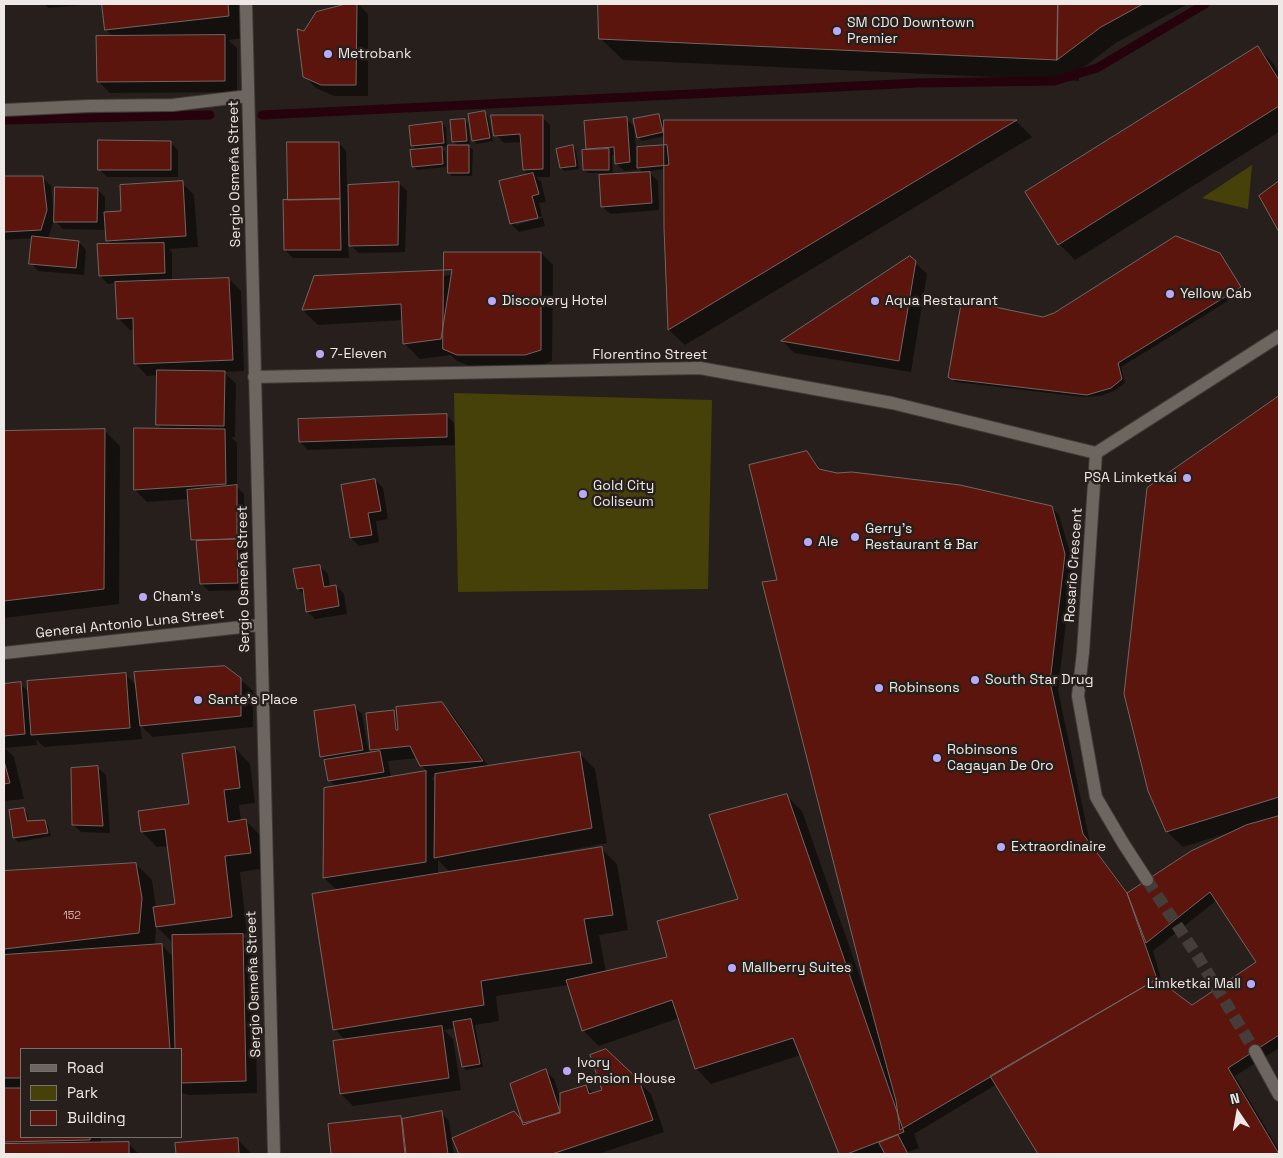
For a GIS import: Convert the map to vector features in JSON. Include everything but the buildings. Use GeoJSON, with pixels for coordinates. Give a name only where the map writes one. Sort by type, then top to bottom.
{"type":"FeatureCollection","features":[{"type":"Feature","properties":{"kind":"street","name":"Sergio Osmeña Street"},"geometry":{"type":"LineString","coordinates":[[246,4],[274,1154]]}},
{"type":"Feature","properties":{"kind":"street"},"geometry":{"type":"LineString","coordinates":[[4,110],[88,106],[173,105],[248,96]]}},
{"type":"Feature","properties":{"kind":"street"},"geometry":{"type":"LineString","coordinates":[[1096,453],[1279,336]]}},
{"type":"Feature","properties":{"kind":"street","name":"Florentino Street"},"geometry":{"type":"LineString","coordinates":[[254,377],[700,368],[892,403],[1096,453]]}},
{"type":"Feature","properties":{"kind":"street","name":"Rosario Crescent"},"geometry":{"type":"LineString","coordinates":[[1096,453],[1084,642],[1078,696],[1096,797],[1147,880]]}},
{"type":"Feature","properties":{"kind":"street","name":"General Antonio Luna Street"},"geometry":{"type":"LineString","coordinates":[[4,653],[260,625]]}},
{"type":"Feature","properties":{"kind":"street"},"geometry":{"type":"LineString","coordinates":[[1255,1051],[1279,1095]]}},
{"type":"Feature","properties":{"kind":"green space"},"geometry":{"type":"Polygon","coordinates":[[[1252,165],[1248,209],[1202,198],[1252,165]]]}},
{"type":"Feature","properties":{"kind":"green space","name":"Gold City Coliseum"},"geometry":{"type":"Polygon","coordinates":[[[454,393],[712,400],[708,589],[458,592],[454,393]]]}},
{"type":"Feature","properties":{"kind":"waterway"},"geometry":{"type":"LineString","coordinates":[[262,115],[918,83],[1054,81],[1097,68],[1205,4]]}},
{"type":"Feature","properties":{"kind":"waterway"},"geometry":{"type":"LineString","coordinates":[[4,120],[210,115]]}},
{"type":"Feature","properties":{"kind":"tunnel"},"geometry":{"type":"LineString","coordinates":[[1147,880],[1198,957],[1255,1051]]}},
{"type":"Feature","properties":{"kind":"place","name":"SM CDO Downtown Premier"},"geometry":{"type":"Point","coordinates":[837,31]}},
{"type":"Feature","properties":{"kind":"place","name":"Metrobank"},"geometry":{"type":"Point","coordinates":[328,54]}},
{"type":"Feature","properties":{"kind":"place","name":"Yellow Cab"},"geometry":{"type":"Point","coordinates":[1170,294]}},
{"type":"Feature","properties":{"kind":"place","name":"Discovery Hotel"},"geometry":{"type":"Point","coordinates":[492,301]}},
{"type":"Feature","properties":{"kind":"place","name":"Aqua Restaurant"},"geometry":{"type":"Point","coordinates":[875,301]}},
{"type":"Feature","properties":{"kind":"place","name":"7-Eleven"},"geometry":{"type":"Point","coordinates":[320,354]}},
{"type":"Feature","properties":{"kind":"place","name":"PSA Limketkai"},"geometry":{"type":"Point","coordinates":[1187,478]}},
{"type":"Feature","properties":{"kind":"place","name":"Gold City Coliseum"},"geometry":{"type":"Point","coordinates":[583,494]}},
{"type":"Feature","properties":{"kind":"place","name":"Gerry's Restaurant & Bar"},"geometry":{"type":"Point","coordinates":[855,537]}},
{"type":"Feature","properties":{"kind":"place","name":"Ale"},"geometry":{"type":"Point","coordinates":[808,542]}},
{"type":"Feature","properties":{"kind":"place","name":"Cham’s"},"geometry":{"type":"Point","coordinates":[143,597]}},
{"type":"Feature","properties":{"kind":"place","name":"South Star Drug"},"geometry":{"type":"Point","coordinates":[975,680]}},
{"type":"Feature","properties":{"kind":"place","name":"Robinsons"},"geometry":{"type":"Point","coordinates":[879,688]}},
{"type":"Feature","properties":{"kind":"place","name":"Sante's Place"},"geometry":{"type":"Point","coordinates":[198,700]}},
{"type":"Feature","properties":{"kind":"place","name":"Robinsons Cagayan De Oro"},"geometry":{"type":"Point","coordinates":[937,758]}},
{"type":"Feature","properties":{"kind":"place","name":"Extraordinaire"},"geometry":{"type":"Point","coordinates":[1001,847]}},
{"type":"Feature","properties":{"kind":"place","name":"Mallberry Suites"},"geometry":{"type":"Point","coordinates":[732,968]}},
{"type":"Feature","properties":{"kind":"place","name":"Limketkai Mall"},"geometry":{"type":"Point","coordinates":[1251,984]}},
{"type":"Feature","properties":{"kind":"place","name":"Ivory Pension House"},"geometry":{"type":"Point","coordinates":[567,1071]}}]}
